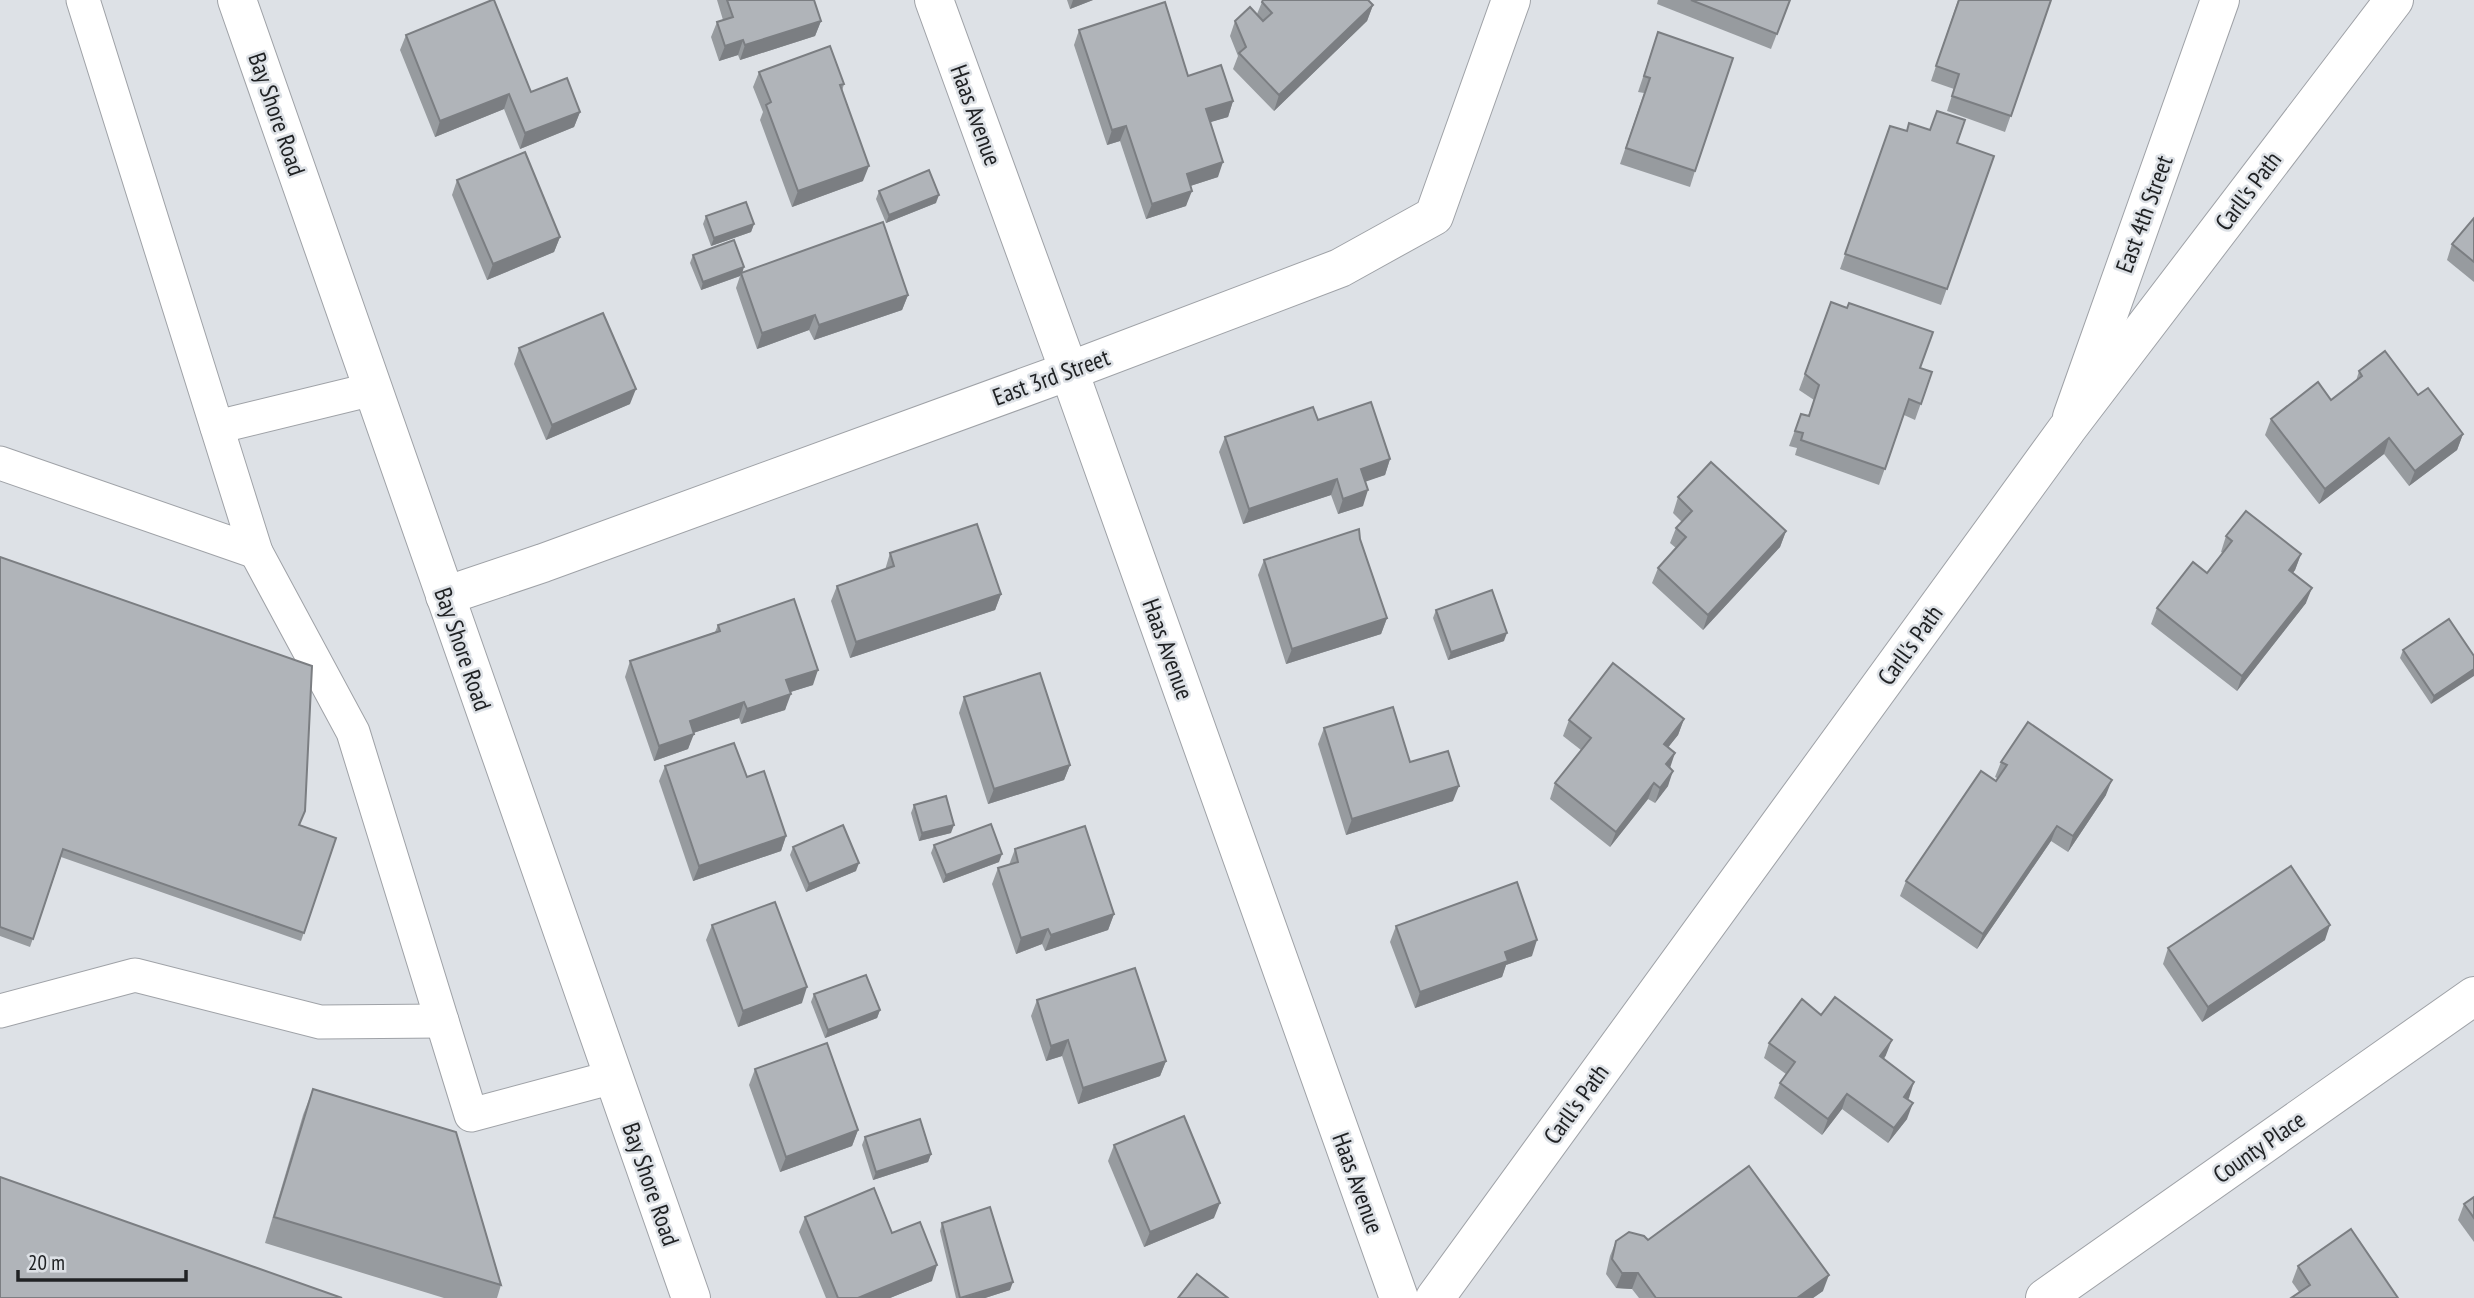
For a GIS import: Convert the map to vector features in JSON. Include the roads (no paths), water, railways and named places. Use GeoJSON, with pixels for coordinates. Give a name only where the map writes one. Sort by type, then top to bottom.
{"type":"FeatureCollection","features":[{"type":"Feature","properties":{"kind":"street","name":"Bay Shore Road"},"geometry":{"type":"LineString","coordinates":[[237,0],[691,1298]]}},
{"type":"Feature","properties":{"kind":"street","name":"Haas Avenue"},"geometry":{"type":"LineString","coordinates":[[934,0],[1399,1298]]}},
{"type":"Feature","properties":{"kind":"street","name":"East 3rd Street"},"geometry":{"type":"LineString","coordinates":[[445,596],[543,563],[1069,371],[1340,268],[1434,216],[1511,0]]}},
{"type":"Feature","properties":{"kind":"street","name":"East 4th Street"},"geometry":{"type":"LineString","coordinates":[[2067,429],[2220,0]]}},
{"type":"Feature","properties":{"kind":"street","name":"Carll's Path"},"geometry":{"type":"LineString","coordinates":[[1435,1298],[2067,429],[2394,0]]}},
{"type":"Feature","properties":{"kind":"street","name":"County Place"},"geometry":{"type":"LineString","coordinates":[[2045,1298],[2474,996]]}},
{"type":"Feature","properties":{"kind":"lane"},"geometry":{"type":"LineString","coordinates":[[83,0],[256,552],[353,732],[471,1115],[613,1077]]}},
{"type":"Feature","properties":{"kind":"lane"},"geometry":{"type":"LineString","coordinates":[[217,427],[373,388]]}},
{"type":"Feature","properties":{"kind":"lane"},"geometry":{"type":"LineString","coordinates":[[0,463],[256,552]]}},
{"type":"Feature","properties":{"kind":"lane"},"geometry":{"type":"LineString","coordinates":[[0,1011],[135,975],[320,1022],[442,1021]]}}]}
